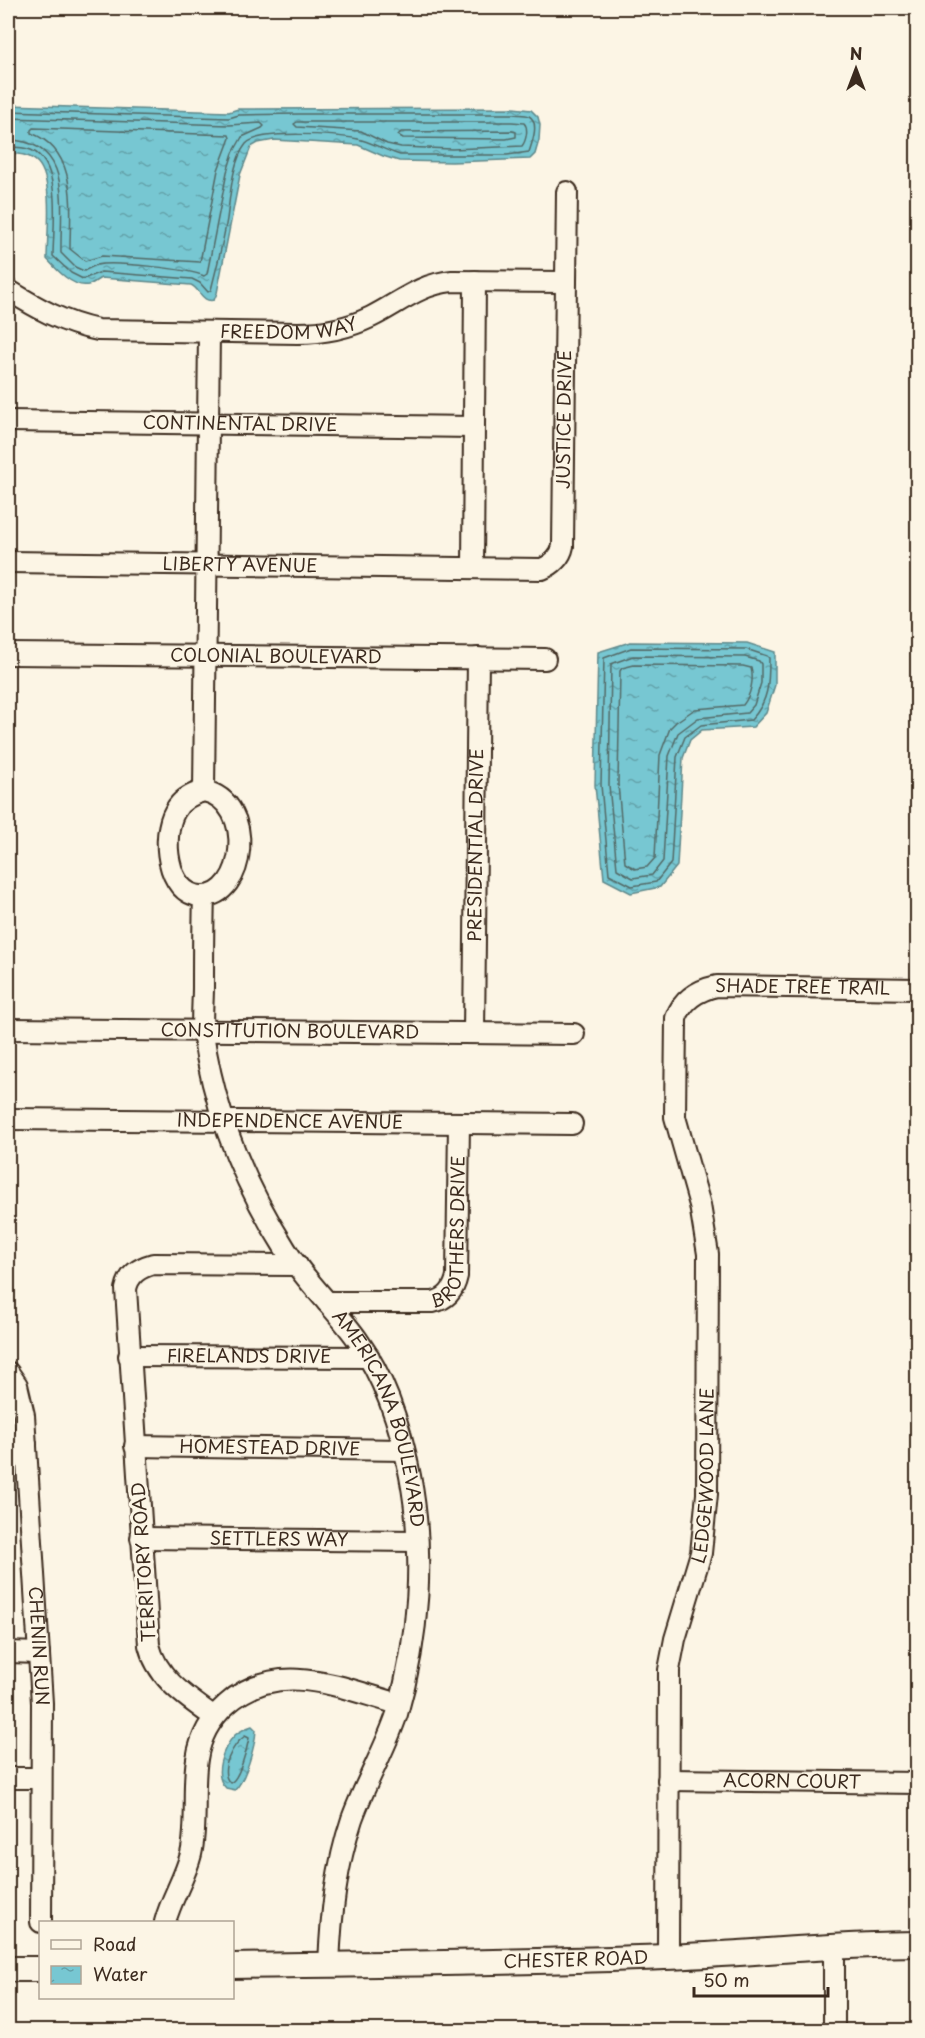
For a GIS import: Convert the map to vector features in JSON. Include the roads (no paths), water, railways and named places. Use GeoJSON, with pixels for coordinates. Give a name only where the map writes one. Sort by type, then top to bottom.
{"type":"FeatureCollection","features":[{"type":"Feature","properties":{"kind":"street","name":"JUSTICE DRIVE"},"geometry":{"type":"LineString","coordinates":[[473,568],[543,569],[553,563],[562,550],[567,192]]}},
{"type":"Feature","properties":{"kind":"street","name":"FREEDOM WAY"},"geometry":{"type":"LineString","coordinates":[[8,290],[48,314],[86,328],[208,333],[322,332],[357,323],[429,285],[452,281],[566,282]]}},
{"type":"Feature","properties":{"kind":"street"},"geometry":{"type":"LineString","coordinates":[[473,568],[475,281]]}},
{"type":"Feature","properties":{"kind":"street"},"geometry":{"type":"LineString","coordinates":[[204,790],[208,333]]}},
{"type":"Feature","properties":{"kind":"street","name":"CONTINENTAL DRIVE"},"geometry":{"type":"LineString","coordinates":[[8,421],[474,427]]}},
{"type":"Feature","properties":{"kind":"street","name":"LIBERTY AVENUE"},"geometry":{"type":"LineString","coordinates":[[8,562],[473,568]]}},
{"type":"Feature","properties":{"kind":"street","name":"COLONIAL BOULEVARD"},"geometry":{"type":"LineString","coordinates":[[8,654],[545,659]]}},
{"type":"Feature","properties":{"kind":"street","name":"PRESIDENTIAL DRIVE"},"geometry":{"type":"LineString","coordinates":[[474,1033],[478,658]]}},
{"type":"Feature","properties":{"kind":"street"},"geometry":{"type":"LineString","coordinates":[[204,790],[218,795],[229,805],[237,820],[239,845],[237,863],[230,880],[218,891],[204,896],[193,894],[181,886],[171,868],[168,849],[169,827],[175,810],[187,797],[204,790]]}},
{"type":"Feature","properties":{"kind":"street","name":"AMERICANA BOULEVARD"},"geometry":{"type":"LineString","coordinates":[[204,896],[202,1031],[224,1122],[250,1186],[282,1244],[356,1338],[378,1372],[388,1395],[404,1449],[415,1505],[418,1587],[412,1647],[399,1704],[388,1739],[355,1813],[342,1856],[332,1908],[329,1965]]}},
{"type":"Feature","properties":{"kind":"street","name":"SHADE TREE TRAIL"},"geometry":{"type":"LineString","coordinates":[[689,998],[705,988],[724,985],[918,988]]}},
{"type":"Feature","properties":{"kind":"street","name":"LEDGEWOOD LANE"},"geometry":{"type":"LineString","coordinates":[[668,1957],[670,1661],[700,1553],[707,1494],[708,1254],[700,1205],[677,1128],[674,1106],[675,1023],[680,1009],[689,998]]}},
{"type":"Feature","properties":{"kind":"street","name":"CONSTITUTION BOULEVARD"},"geometry":{"type":"LineString","coordinates":[[8,1029],[574,1034]]}},
{"type":"Feature","properties":{"kind":"street","name":"INDEPENDENCE AVENUE"},"geometry":{"type":"LineString","coordinates":[[8,1119],[572,1124]]}},
{"type":"Feature","properties":{"kind":"street","name":"BROTHERS DRIVE"},"geometry":{"type":"LineString","coordinates":[[327,1302],[433,1302],[445,1298],[452,1291],[457,1276],[459,1123]]}},
{"type":"Feature","properties":{"kind":"street","name":"TERRITORY ROAD"},"geometry":{"type":"LineString","coordinates":[[214,1717],[168,1680],[152,1656],[148,1640],[125,1294],[132,1274],[153,1264],[297,1265]]}},
{"type":"Feature","properties":{"kind":"street","name":"FIRELANDS DRIVE"},"geometry":{"type":"LineString","coordinates":[[129,1356],[369,1357]]}},
{"type":"Feature","properties":{"kind":"street","name":"CHENIN RUN"},"geometry":{"type":"LineString","coordinates":[[8,1372],[20,1396],[17,1443],[39,1653],[42,1703],[41,1921]]}},
{"type":"Feature","properties":{"kind":"street","name":"HOMESTEAD DRIVE"},"geometry":{"type":"LineString","coordinates":[[135,1446],[404,1449]]}},
{"type":"Feature","properties":{"kind":"street","name":"SETTLERS WAY"},"geometry":{"type":"LineString","coordinates":[[141,1538],[417,1540]]}},
{"type":"Feature","properties":{"kind":"street"},"geometry":{"type":"LineString","coordinates":[[8,1652],[39,1653]]}},
{"type":"Feature","properties":{"kind":"street"},"geometry":{"type":"LineString","coordinates":[[166,1921],[191,1854],[197,1760],[202,1741],[214,1717],[231,1700],[253,1686],[287,1678],[311,1680],[399,1704]]}},
{"type":"Feature","properties":{"kind":"street"},"geometry":{"type":"LineString","coordinates":[[8,1778],[41,1778]]}},
{"type":"Feature","properties":{"kind":"street","name":"ACORN COURT"},"geometry":{"type":"LineString","coordinates":[[668,1780],[918,1783]]}},
{"type":"Feature","properties":{"kind":"street","name":"CHESTER ROAD"},"geometry":{"type":"LineString","coordinates":[[234,1966],[561,1961],[668,1957],[834,1946],[918,1944]]}},
{"type":"Feature","properties":{"kind":"street"},"geometry":{"type":"LineString","coordinates":[[834,1946],[834,2031]]}},
{"type":"Feature","properties":{"kind":"street"},"geometry":{"type":"LineString","coordinates":[[8,1969],[39,1969]]}},
{"type":"Feature","properties":{"kind":"water"},"geometry":{"type":"Polygon","coordinates":[[[8,105],[229,112],[238,109],[513,108],[531,110],[538,117],[540,125],[535,154],[530,159],[452,162],[399,161],[358,145],[274,140],[258,143],[251,147],[240,175],[217,293],[214,300],[210,300],[204,298],[191,285],[101,278],[90,284],[77,284],[55,268],[47,259],[48,195],[43,171],[35,160],[24,155],[8,153],[8,105]]]}},
{"type":"Feature","properties":{"kind":"water"},"geometry":{"type":"Polygon","coordinates":[[[630,642],[747,643],[775,652],[775,685],[766,713],[753,727],[702,730],[690,740],[683,758],[677,866],[660,887],[631,893],[604,879],[595,785],[598,652],[630,642]]]}},
{"type":"Feature","properties":{"kind":"water"},"geometry":{"type":"Polygon","coordinates":[[[252,1726],[256,1730],[246,1770],[235,1790],[226,1788],[220,1776],[223,1754],[235,1735],[252,1726]]]}}]}
